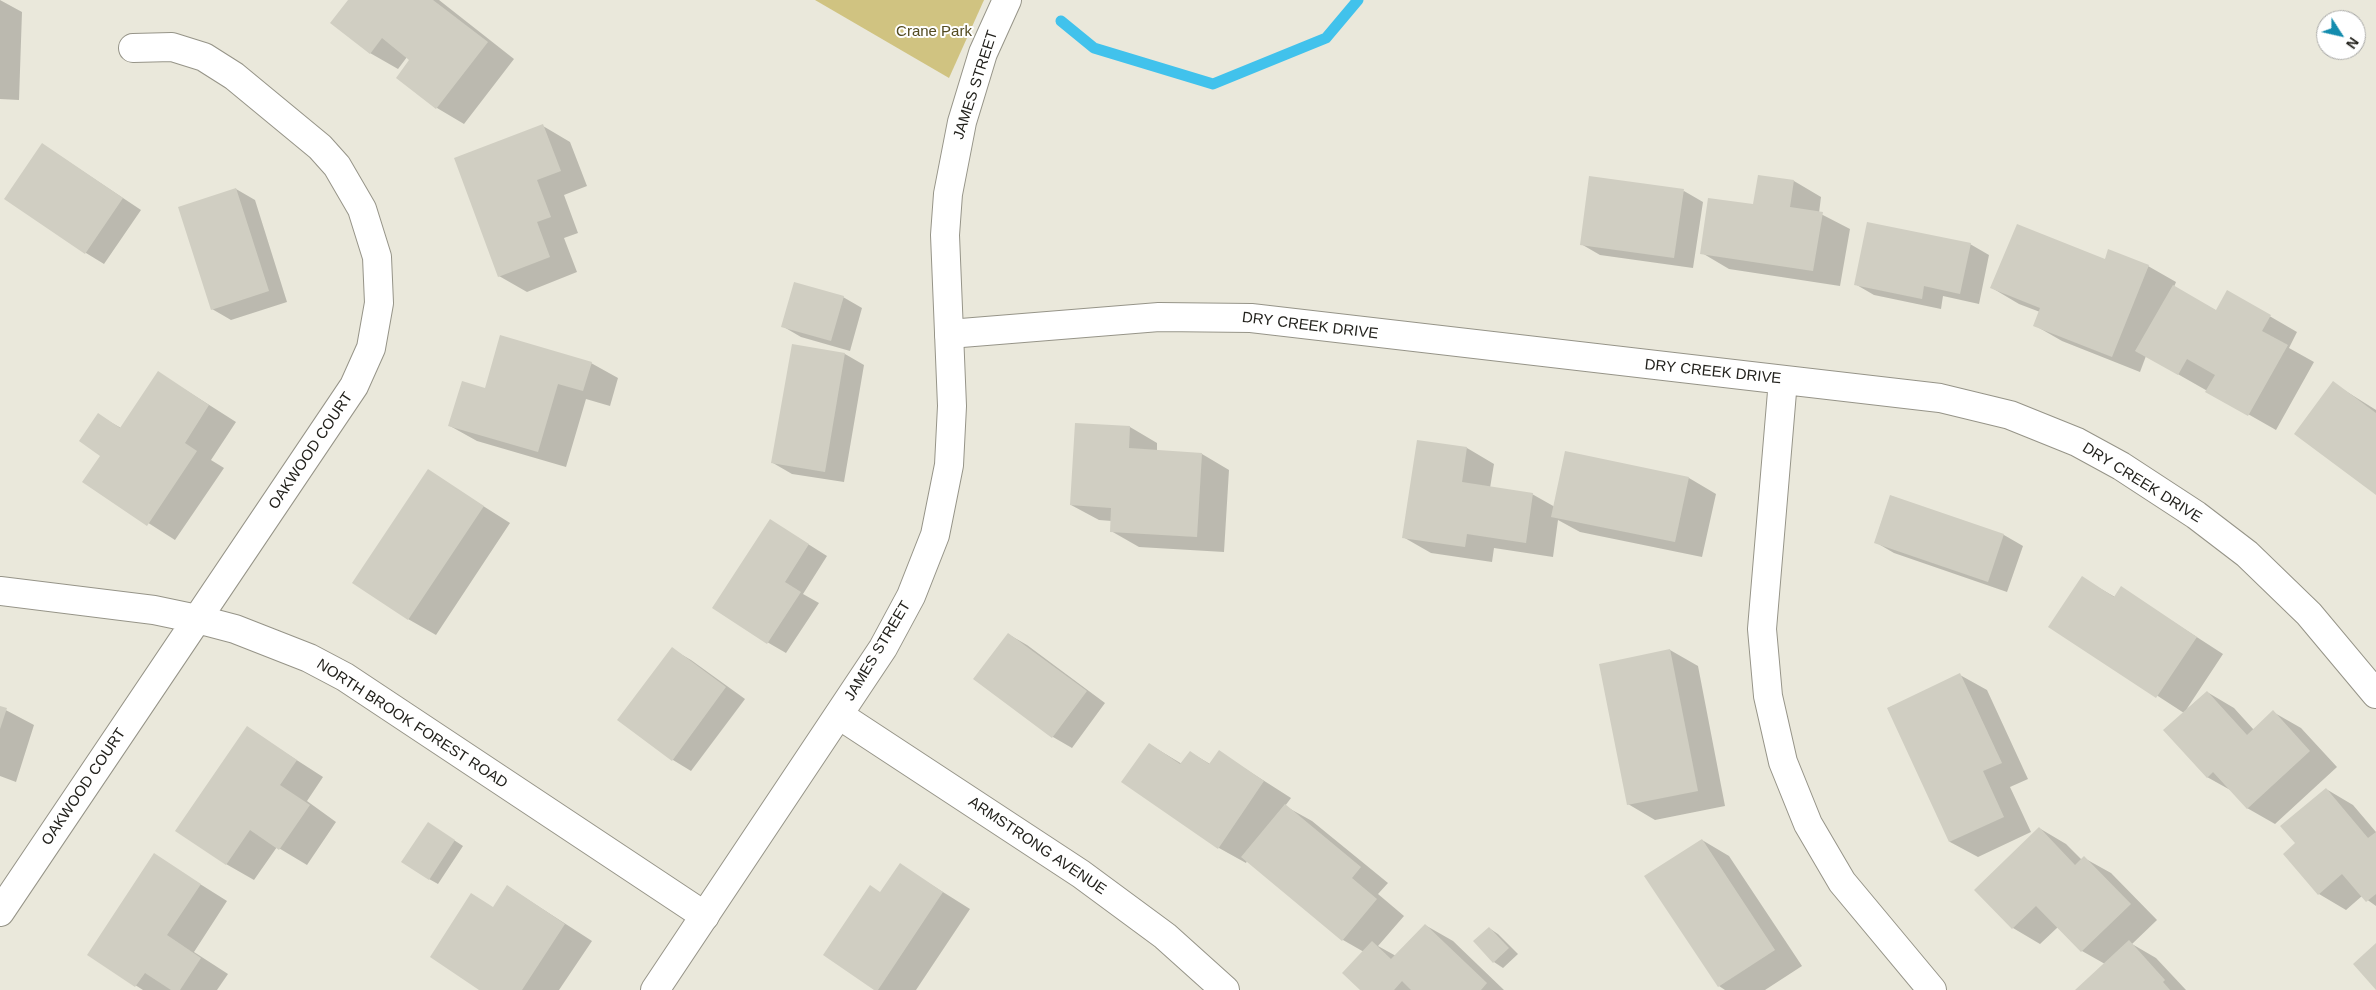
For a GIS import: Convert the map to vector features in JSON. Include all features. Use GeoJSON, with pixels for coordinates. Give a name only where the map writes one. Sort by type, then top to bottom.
{"type":"FeatureCollection","features":[{"type":"Feature","properties":{"kind":"street","name":"JAMES STREET"},"geometry":{"type":"LineString","coordinates":[[655,990],[883,648],[911,596],[935,535],[949,465],[952,406],[945,234],[948,194],[962,122],[984,53],[1007,0]]}},
{"type":"Feature","properties":{"kind":"street","name":"OAKWOOD COURT"},"geometry":{"type":"LineString","coordinates":[[0,912],[354,386],[371,348],[379,303],[377,257],[362,208],[337,166],[320,147],[234,76],[204,57],[172,46],[133,48]]}},
{"type":"Feature","properties":{"kind":"street","name":"DRY CREEK DRIVE"},"geometry":{"type":"LineString","coordinates":[[949,334],[1159,317],[1250,318],[1940,398],[2010,415],[2077,442],[2121,466],[2178,503],[2246,554],[2309,614],[2376,694]]}},
{"type":"Feature","properties":{"kind":"street"},"geometry":{"type":"LineString","coordinates":[[1783,380],[1762,629],[1768,696],[1783,762],[1808,824],[1842,882],[1932,990]]}},
{"type":"Feature","properties":{"kind":"street","name":"NORTH BROOK FOREST ROAD"},"geometry":{"type":"LineString","coordinates":[[0,591],[154,610],[197,619],[234,628],[310,658],[345,677],[705,916]]}},
{"type":"Feature","properties":{"kind":"street","name":"ARMSTRONG AVENUE"},"geometry":{"type":"LineString","coordinates":[[839,715],[1081,874],[1165,936],[1225,990]]}},
{"type":"Feature","properties":{"kind":"green space","name":"Crane Park"},"geometry":{"type":"Polygon","coordinates":[[[815,0],[984,0],[949,78],[815,0]]]}},
{"type":"Feature","properties":{"kind":"building"},"geometry":{"type":"Polygon","coordinates":[[[348,0],[433,0],[488,42],[436,109],[396,78],[409,60],[382,38],[370,54],[330,23],[348,0]]]}},
{"type":"Feature","properties":{"kind":"building"},"geometry":{"type":"Polygon","coordinates":[[[543,124],[561,171],[537,180],[551,217],[537,222],[550,257],[498,277],[454,158],[543,124]]]}},
{"type":"Feature","properties":{"kind":"building"},"geometry":{"type":"Polygon","coordinates":[[[42,143],[123,198],[85,254],[4,199],[42,143]]]}},
{"type":"Feature","properties":{"kind":"building"},"geometry":{"type":"Polygon","coordinates":[[[1758,175],[1794,180],[1790,207],[1823,212],[1813,271],[1700,254],[1708,198],[1753,204],[1758,175]]]}},
{"type":"Feature","properties":{"kind":"building"},"geometry":{"type":"Polygon","coordinates":[[[1589,176],[1684,189],[1674,258],[1580,245],[1589,176]]]}},
{"type":"Feature","properties":{"kind":"building"},"geometry":{"type":"Polygon","coordinates":[[[236,188],[269,291],[211,310],[178,207],[236,188]]]}},
{"type":"Feature","properties":{"kind":"building"},"geometry":{"type":"Polygon","coordinates":[[[1867,222],[1971,243],[1960,294],[1924,286],[1922,299],[1854,285],[1867,222]]]}},
{"type":"Feature","properties":{"kind":"building"},"geometry":{"type":"Polygon","coordinates":[[[2017,224],[2105,259],[2108,249],[2149,265],[2112,357],[2033,326],[2040,308],[1990,288],[2017,224]]]}},
{"type":"Feature","properties":{"kind":"building"},"geometry":{"type":"Polygon","coordinates":[[[794,282],[844,296],[831,341],[781,327],[794,282]]]}},
{"type":"Feature","properties":{"kind":"building"},"geometry":{"type":"Polygon","coordinates":[[[2173,285],[2216,310],[2227,290],[2271,315],[2262,331],[2288,345],[2248,416],[2205,392],[2215,375],[2187,359],[2178,375],[2135,351],[2173,285]]]}},
{"type":"Feature","properties":{"kind":"building"},"geometry":{"type":"Polygon","coordinates":[[[500,335],[592,362],[583,391],[558,384],[538,452],[448,426],[462,381],[485,388],[500,335]]]}},
{"type":"Feature","properties":{"kind":"building"},"geometry":{"type":"Polygon","coordinates":[[[792,344],[845,353],[825,472],[771,463],[792,344]]]}},
{"type":"Feature","properties":{"kind":"building"},"geometry":{"type":"Polygon","coordinates":[[[158,371],[209,405],[185,443],[197,451],[147,526],[82,482],[100,456],[79,441],[98,413],[120,428],[158,371]]]}},
{"type":"Feature","properties":{"kind":"building"},"geometry":{"type":"Polygon","coordinates":[[[2333,381],[2376,413],[2376,495],[2294,434],[2333,381]]]}},
{"type":"Feature","properties":{"kind":"building"},"geometry":{"type":"Polygon","coordinates":[[[1075,423],[1130,426],[1129,448],[1202,453],[1197,537],[1110,532],[1111,508],[1070,505],[1075,423]]]}},
{"type":"Feature","properties":{"kind":"building"},"geometry":{"type":"Polygon","coordinates":[[[1417,440],[1467,447],[1462,482],[1533,493],[1526,543],[1467,534],[1465,547],[1402,538],[1417,440]]]}},
{"type":"Feature","properties":{"kind":"building"},"geometry":{"type":"Polygon","coordinates":[[[1565,451],[1689,477],[1675,542],[1551,517],[1565,451]]]}},
{"type":"Feature","properties":{"kind":"building"},"geometry":{"type":"Polygon","coordinates":[[[428,469],[484,506],[408,620],[352,583],[428,469]]]}},
{"type":"Feature","properties":{"kind":"building"},"geometry":{"type":"Polygon","coordinates":[[[1890,495],[2004,534],[1988,582],[1874,543],[1890,495]]]}},
{"type":"Feature","properties":{"kind":"building"},"geometry":{"type":"Polygon","coordinates":[[[770,519],[809,544],[785,582],[801,592],[767,644],[712,608],[770,519]]]}},
{"type":"Feature","properties":{"kind":"building"},"geometry":{"type":"Polygon","coordinates":[[[2082,576],[2114,597],[2121,586],[2197,637],[2156,698],[2048,627],[2082,576]]]}},
{"type":"Feature","properties":{"kind":"building"},"geometry":{"type":"Polygon","coordinates":[[[1008,633],[1087,691],[1052,738],[973,679],[1008,633]]]}},
{"type":"Feature","properties":{"kind":"building"},"geometry":{"type":"Polygon","coordinates":[[[672,647],[726,687],[672,761],[617,720],[672,647]]]}},
{"type":"Feature","properties":{"kind":"building"},"geometry":{"type":"Polygon","coordinates":[[[1670,649],[1698,791],[1627,805],[1599,664],[1670,649]]]}},
{"type":"Feature","properties":{"kind":"building"},"geometry":{"type":"Polygon","coordinates":[[[1960,673],[2002,763],[1983,771],[2004,817],[1949,842],[1887,708],[1960,673]]]}},
{"type":"Feature","properties":{"kind":"building"},"geometry":{"type":"Polygon","coordinates":[[[2207,691],[2247,735],[2273,710],[2310,751],[2247,809],[2213,772],[2207,778],[2163,730],[2207,691]]]}},
{"type":"Feature","properties":{"kind":"building"},"geometry":{"type":"Polygon","coordinates":[[[0,706],[7,708],[0,729],[0,706]]]}},
{"type":"Feature","properties":{"kind":"building"},"geometry":{"type":"Polygon","coordinates":[[[247,726],[297,760],[280,785],[310,805],[279,850],[250,830],[226,865],[175,831],[247,726]]]}},
{"type":"Feature","properties":{"kind":"building"},"geometry":{"type":"Polygon","coordinates":[[[1149,743],[1180,764],[1190,751],[1209,764],[1219,750],[1264,781],[1218,849],[1121,782],[1149,743]]]}},
{"type":"Feature","properties":{"kind":"building"},"geometry":{"type":"Polygon","coordinates":[[[2326,788],[2368,838],[2376,832],[2376,894],[2366,902],[2342,874],[2318,895],[2283,854],[2295,843],[2280,826],[2326,788]]]}},
{"type":"Feature","properties":{"kind":"building"},"geometry":{"type":"Polygon","coordinates":[[[1285,804],[1361,867],[1352,878],[1377,899],[1342,941],[1241,857],[1285,804]]]}},
{"type":"Feature","properties":{"kind":"building"},"geometry":{"type":"Polygon","coordinates":[[[428,822],[455,840],[429,880],[401,862],[428,822]]]}},
{"type":"Feature","properties":{"kind":"building"},"geometry":{"type":"Polygon","coordinates":[[[2039,827],[2075,865],[2084,856],[2131,904],[2081,952],[2036,906],[2012,929],[1974,890],[2039,827]]]}},
{"type":"Feature","properties":{"kind":"building"},"geometry":{"type":"Polygon","coordinates":[[[1702,839],[1775,950],[1718,987],[1644,876],[1702,839]]]}},
{"type":"Feature","properties":{"kind":"building"},"geometry":{"type":"Polygon","coordinates":[[[154,853],[201,884],[167,935],[201,958],[180,990],[171,990],[145,973],[135,987],[87,955],[154,853]]]}},
{"type":"Feature","properties":{"kind":"building"},"geometry":{"type":"Polygon","coordinates":[[[900,863],[943,892],[878,990],[874,990],[823,955],[870,885],[880,892],[900,863]]]}},
{"type":"Feature","properties":{"kind":"building"},"geometry":{"type":"Polygon","coordinates":[[[507,885],[565,924],[522,990],[479,990],[430,957],[471,893],[493,907],[507,885]]]}},
{"type":"Feature","properties":{"kind":"building"},"geometry":{"type":"Polygon","coordinates":[[[1425,924],[1487,983],[1481,990],[1411,990],[1402,981],[1394,990],[1360,990],[1342,973],[1372,941],[1391,959],[1425,924]]]}},
{"type":"Feature","properties":{"kind":"building"},"geometry":{"type":"Polygon","coordinates":[[[1489,927],[1509,948],[1493,963],[1473,941],[1489,927]]]}},
{"type":"Feature","properties":{"kind":"building"},"geometry":{"type":"Polygon","coordinates":[[[2129,940],[2165,980],[2163,982],[2170,990],[2075,990],[2129,940]]]}},
{"type":"Feature","properties":{"kind":"building"},"geometry":{"type":"Polygon","coordinates":[[[2376,943],[2376,990],[2353,964],[2376,943]]]}},
{"type":"Feature","properties":{"kind":"waterway"},"geometry":{"type":"LineString","coordinates":[[1061,21],[1094,48],[1213,84],[1326,38],[1358,0]]}}]}
